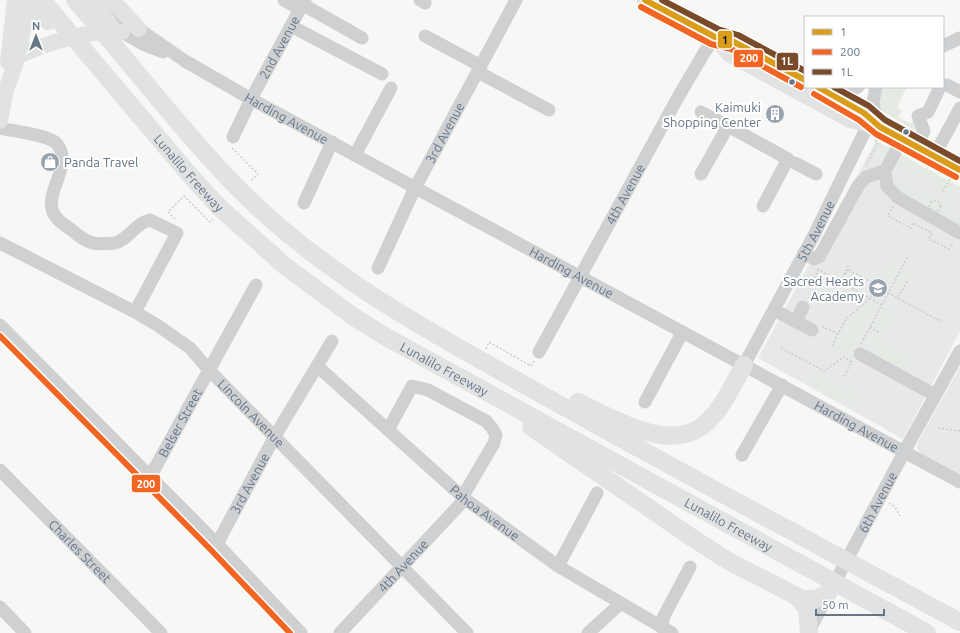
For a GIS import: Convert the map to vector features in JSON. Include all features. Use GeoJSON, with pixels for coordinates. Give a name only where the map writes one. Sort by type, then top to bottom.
{"type":"FeatureCollection","features":[{"type":"Feature","properties":{"kind":"highway"},"geometry":{"type":"LineString","coordinates":[[28,0],[107,76]]}},
{"type":"Feature","properties":{"kind":"highway","name":"Lunalilo Freeway"},"geometry":{"type":"LineString","coordinates":[[42,0],[188,173],[218,206],[285,266],[354,317],[463,380],[927,633]]}},
{"type":"Feature","properties":{"kind":"highway","name":"Lunalilo Freeway"},"geometry":{"type":"LineString","coordinates":[[75,0],[203,151],[241,192],[278,226],[382,303],[665,464],[960,622]]}},
{"type":"Feature","properties":{"kind":"highway"},"geometry":{"type":"LineString","coordinates":[[91,0],[148,86]]}},
{"type":"Feature","properties":{"kind":"highway"},"geometry":{"type":"LineString","coordinates":[[442,338],[620,422],[650,433],[665,436],[690,432],[705,424],[722,403],[744,365]]}},
{"type":"Feature","properties":{"kind":"highway"},"geometry":{"type":"LineString","coordinates":[[463,380],[552,443],[730,562],[796,596],[812,600],[829,592]]}},
{"type":"Feature","properties":{"kind":"highway"},"geometry":{"type":"LineString","coordinates":[[796,596],[807,608],[808,633]]}},
{"type":"Feature","properties":{"kind":"main road"},"geometry":{"type":"LineString","coordinates":[[0,121],[5,94],[9,37],[15,0]]}},
{"type":"Feature","properties":{"kind":"main road"},"geometry":{"type":"LineString","coordinates":[[5,94],[18,56],[28,0]]}},
{"type":"Feature","properties":{"kind":"main road"},"geometry":{"type":"LineString","coordinates":[[112,0],[139,29]]}},
{"type":"Feature","properties":{"kind":"main road"},"geometry":{"type":"LineString","coordinates":[[646,0],[715,37],[734,42],[804,79]]}},
{"type":"Feature","properties":{"kind":"main road"},"geometry":{"type":"LineString","coordinates":[[18,56],[39,46],[95,32],[122,32]]}},
{"type":"Feature","properties":{"kind":"main road"},"geometry":{"type":"LineString","coordinates":[[715,37],[726,52],[850,120],[902,139],[916,146],[934,156],[955,174]]}},
{"type":"Feature","properties":{"kind":"main road"},"geometry":{"type":"LineString","coordinates":[[820,88],[864,113],[877,130]]}},
{"type":"Feature","properties":{"kind":"street","name":"Harding Avenue"},"geometry":{"type":"LineString","coordinates":[[66,0],[145,45],[185,61]]}},
{"type":"Feature","properties":{"kind":"street","name":"Harding Avenue"},"geometry":{"type":"LineString","coordinates":[[91,0],[139,29],[185,61],[251,99],[579,278],[782,385],[960,482]]}},
{"type":"Feature","properties":{"kind":"street"},"geometry":{"type":"LineString","coordinates":[[284,0],[302,5],[362,38]]}},
{"type":"Feature","properties":{"kind":"street","name":"3rd Avenue"},"geometry":{"type":"LineString","coordinates":[[378,268],[415,188],[516,0]]}},
{"type":"Feature","properties":{"kind":"street","name":"2nd Avenue"},"geometry":{"type":"LineString","coordinates":[[233,137],[251,99],[292,26],[302,5]]}},
{"type":"Feature","properties":{"kind":"street"},"geometry":{"type":"LineString","coordinates":[[292,26],[382,74]]}},
{"type":"Feature","properties":{"kind":"street"},"geometry":{"type":"LineString","coordinates":[[425,36],[549,110]]}},
{"type":"Feature","properties":{"kind":"street","name":"4th Avenue"},"geometry":{"type":"LineString","coordinates":[[539,352],[682,91],[704,52],[715,37]]}},
{"type":"Feature","properties":{"kind":"street"},"geometry":{"type":"LineString","coordinates":[[944,46],[960,38]]}},
{"type":"Feature","properties":{"kind":"street"},"geometry":{"type":"LineString","coordinates":[[750,65],[773,70],[804,86]]}},
{"type":"Feature","properties":{"kind":"street"},"geometry":{"type":"LineString","coordinates":[[944,85],[947,85],[960,92]]}},
{"type":"Feature","properties":{"kind":"street"},"geometry":{"type":"LineString","coordinates":[[355,155],[391,88]]}},
{"type":"Feature","properties":{"kind":"street"},"geometry":{"type":"LineString","coordinates":[[807,88],[826,98],[837,97],[856,88]]}},
{"type":"Feature","properties":{"kind":"street"},"geometry":{"type":"LineString","coordinates":[[876,88],[873,102],[877,130]]}},
{"type":"Feature","properties":{"kind":"street"},"geometry":{"type":"LineString","coordinates":[[916,146],[924,131],[918,116],[928,112],[940,88]]}},
{"type":"Feature","properties":{"kind":"street"},"geometry":{"type":"LineString","coordinates":[[934,156],[960,108]]}},
{"type":"Feature","properties":{"kind":"street"},"geometry":{"type":"LineString","coordinates":[[701,112],[816,174]]}},
{"type":"Feature","properties":{"kind":"street"},"geometry":{"type":"LineString","coordinates":[[701,174],[724,124]]}},
{"type":"Feature","properties":{"kind":"street"},"geometry":{"type":"LineString","coordinates":[[0,128],[49,139],[59,147],[62,160],[52,204],[52,212],[85,241],[100,244],[120,242],[143,222],[150,220],[177,233],[135,312]]}},
{"type":"Feature","properties":{"kind":"street","name":"5th Avenue"},"geometry":{"type":"LineString","coordinates":[[744,365],[804,253],[864,133],[869,129],[877,130]]}},
{"type":"Feature","properties":{"kind":"street"},"geometry":{"type":"LineString","coordinates":[[902,139],[884,172],[885,181],[893,194],[957,237]]}},
{"type":"Feature","properties":{"kind":"street"},"geometry":{"type":"LineString","coordinates":[[304,203],[332,142]]}},
{"type":"Feature","properties":{"kind":"street"},"geometry":{"type":"LineString","coordinates":[[763,206],[791,161]]}},
{"type":"Feature","properties":{"kind":"street"},"geometry":{"type":"LineString","coordinates":[[804,253],[814,259],[819,257],[858,186],[866,177],[884,172]]}},
{"type":"Feature","properties":{"kind":"street","name":"Lincoln Avenue"},"geometry":{"type":"LineString","coordinates":[[0,243],[135,312],[190,348],[209,370],[466,633]]}},
{"type":"Feature","properties":{"kind":"street","name":"Belser Street"},"geometry":{"type":"LineString","coordinates":[[150,477],[256,285]]}},
{"type":"Feature","properties":{"kind":"street"},"geometry":{"type":"LineString","coordinates":[[796,321],[803,307]]}},
{"type":"Feature","properties":{"kind":"street"},"geometry":{"type":"LineString","coordinates":[[774,310],[796,321],[815,327]]}},
{"type":"Feature","properties":{"kind":"street"},"geometry":{"type":"LineString","coordinates":[[0,325],[217,544],[301,633]]}},
{"type":"Feature","properties":{"kind":"street"},"geometry":{"type":"LineString","coordinates":[[645,402],[682,333]]}},
{"type":"Feature","properties":{"kind":"street","name":"3rd Avenue"},"geometry":{"type":"LineString","coordinates":[[217,544],[275,436],[332,341]]}},
{"type":"Feature","properties":{"kind":"street","name":"6th Avenue"},"geometry":{"type":"LineString","coordinates":[[808,633],[904,451],[960,351]]}},
{"type":"Feature","properties":{"kind":"street"},"geometry":{"type":"LineString","coordinates":[[858,352],[935,395]]}},
{"type":"Feature","properties":{"kind":"street","name":"Pahoa Avenue"},"geometry":{"type":"LineString","coordinates":[[317,366],[464,497],[558,566],[666,630]]}},
{"type":"Feature","properties":{"kind":"street"},"geometry":{"type":"LineString","coordinates":[[742,456],[782,385]]}},
{"type":"Feature","properties":{"kind":"street","name":"4th Avenue"},"geometry":{"type":"LineString","coordinates":[[340,633],[403,568],[464,497],[494,443],[494,431],[486,421],[428,390],[412,386],[388,430]]}},
{"type":"Feature","properties":{"kind":"street","name":"Charles Street"},"geometry":{"type":"LineString","coordinates":[[0,470],[161,633]]}},
{"type":"Feature","properties":{"kind":"street"},"geometry":{"type":"LineString","coordinates":[[558,566],[597,493]]}},
{"type":"Feature","properties":{"kind":"street"},"geometry":{"type":"LineString","coordinates":[[666,630],[664,616],[690,567]]}},
{"type":"Feature","properties":{"kind":"street"},"geometry":{"type":"LineString","coordinates":[[588,633],[620,604]]}},
{"type":"Feature","properties":{"kind":"street"},"geometry":{"type":"LineString","coordinates":[[0,607],[25,633]]}},
{"type":"Feature","properties":{"kind":"path"},"geometry":{"type":"LineString","coordinates":[[865,168],[878,144],[877,130]]}},
{"type":"Feature","properties":{"kind":"path"},"geometry":{"type":"LineString","coordinates":[[943,191],[955,174]]}},
{"type":"Feature","properties":{"kind":"path"},"geometry":{"type":"LineString","coordinates":[[895,201],[888,216],[911,228],[913,223],[932,233],[929,239],[949,250],[957,237]]}},
{"type":"Feature","properties":{"kind":"path"},"geometry":{"type":"LineString","coordinates":[[844,376],[908,256]]}},
{"type":"Feature","properties":{"kind":"path"},"geometry":{"type":"LineString","coordinates":[[812,266],[882,305]]}},
{"type":"Feature","properties":{"kind":"path"},"geometry":{"type":"LineString","coordinates":[[840,282],[849,268]]}},
{"type":"Feature","properties":{"kind":"path"},"geometry":{"type":"LineString","coordinates":[[845,274],[849,268]]}},
{"type":"Feature","properties":{"kind":"path"},"geometry":{"type":"LineString","coordinates":[[849,268],[878,285],[877,286],[888,293],[944,323]]}},
{"type":"Feature","properties":{"kind":"path"},"geometry":{"type":"LineString","coordinates":[[898,298],[908,280]]}},
{"type":"Feature","properties":{"kind":"path"},"geometry":{"type":"LineString","coordinates":[[832,346],[846,319],[870,298],[877,286]]}},
{"type":"Feature","properties":{"kind":"path"},"geometry":{"type":"LineString","coordinates":[[815,327],[838,334]]}},
{"type":"Feature","properties":{"kind":"path"},"geometry":{"type":"LineString","coordinates":[[870,327],[880,333]]}},
{"type":"Feature","properties":{"kind":"path"},"geometry":{"type":"LineString","coordinates":[[782,348],[824,371],[844,357],[845,358]]}},
{"type":"Feature","properties":{"kind":"path"},"geometry":{"type":"LineString","coordinates":[[938,428],[960,431]]}},
{"type":"Feature","properties":{"kind":"path"},"geometry":{"type":"LineString","coordinates":[[893,505],[900,516]]}},
{"type":"Feature","properties":{"kind":"shaded area"},"geometry":{"type":"Polygon","coordinates":[[[882,88],[906,88],[897,107],[902,111],[898,117],[911,124],[913,120],[918,129],[916,131],[882,111],[879,99],[882,88]]]}},
{"type":"Feature","properties":{"kind":"shaded area","name":"Sacred Hearts Academy"},"geometry":{"type":"Polygon","coordinates":[[[876,141],[960,187],[960,331],[903,439],[758,358],[876,141]]]}},
{"type":"Feature","properties":{"kind":"shaded area"},"geometry":{"type":"Polygon","coordinates":[[[876,141],[890,148],[887,155],[875,149],[878,144],[876,141]]]}},
{"type":"Feature","properties":{"kind":"shaded area"},"geometry":{"type":"Polygon","coordinates":[[[902,155],[960,187],[960,193],[955,190],[953,194],[950,195],[935,187],[937,180],[901,161],[899,165],[896,165],[894,163],[898,157],[902,155]]]}},
{"type":"Feature","properties":{"kind":"shaded area"},"geometry":{"type":"Polygon","coordinates":[[[890,174],[893,175],[891,180],[926,199],[931,195],[947,203],[945,210],[960,218],[960,222],[943,213],[939,217],[924,209],[923,207],[925,203],[904,191],[901,196],[898,195],[891,185],[890,174]]]}},
{"type":"Feature","properties":{"kind":"shaded area"},"geometry":{"type":"Polygon","coordinates":[[[891,264],[896,266],[897,269],[887,284],[882,282],[891,264]]]}},
{"type":"Feature","properties":{"kind":"shaded area"},"geometry":{"type":"Polygon","coordinates":[[[850,272],[859,277],[853,285],[849,284],[846,280],[850,272]]]}},
{"type":"Feature","properties":{"kind":"shaded area"},"geometry":{"type":"Polygon","coordinates":[[[904,272],[911,274],[900,291],[896,288],[904,272]]]}},
{"type":"Feature","properties":{"kind":"shaded area"},"geometry":{"type":"Polygon","coordinates":[[[889,301],[891,306],[888,313],[895,317],[886,332],[875,327],[889,301]]]}},
{"type":"Feature","properties":{"kind":"shaded area"},"geometry":{"type":"Polygon","coordinates":[[[869,304],[874,305],[875,309],[849,357],[833,347],[837,339],[840,340],[850,321],[869,304]]]}},
{"type":"Feature","properties":{"kind":"shaded area"},"geometry":{"type":"Polygon","coordinates":[[[873,331],[879,335],[869,354],[866,345],[873,331]]]}},
{"type":"Feature","properties":{"kind":"shaded area"},"geometry":{"type":"Polygon","coordinates":[[[880,341],[910,358],[900,376],[870,360],[880,341]]]}},
{"type":"Feature","properties":{"kind":"shaded area"},"geometry":{"type":"Polygon","coordinates":[[[960,367],[960,475],[920,453],[917,448],[918,442],[960,367]]]}},
{"type":"Feature","properties":{"kind":"shaded area"},"geometry":{"type":"Polygon","coordinates":[[[817,375],[844,390],[847,386],[858,391],[850,406],[811,384],[817,375]]]}},
{"type":"Feature","properties":{"kind":"transit line","name":"1"},"geometry":{"type":"LineString","coordinates":[[645,0],[715,37],[734,42],[804,79]]}},
{"type":"Feature","properties":{"kind":"transit line","name":"1L"},"geometry":{"type":"LineString","coordinates":[[662,0],[718,29],[738,35],[804,70]]}},
{"type":"Feature","properties":{"kind":"transit line","name":"200"},"geometry":{"type":"LineString","coordinates":[[641,7],[711,44],[731,49],[801,87]]}},
{"type":"Feature","properties":{"kind":"transit line","name":"1"},"geometry":{"type":"LineString","coordinates":[[820,88],[864,113],[880,127],[960,170]]}},
{"type":"Feature","properties":{"kind":"transit line","name":"1L"},"geometry":{"type":"LineString","coordinates":[[836,88],[869,106],[885,120],[960,161]]}},
{"type":"Feature","properties":{"kind":"transit line","name":"200"},"geometry":{"type":"LineString","coordinates":[[814,94],[859,120],[876,134],[956,177]]}},
{"type":"Feature","properties":{"kind":"transit line","name":"200"},"geometry":{"type":"LineString","coordinates":[[0,336],[211,550],[290,633]]}},
{"type":"Feature","properties":{"kind":"place","name":"Kaimuki Shopping Center"},"geometry":{"type":"Point","coordinates":[775,114]}},
{"type":"Feature","properties":{"kind":"place","name":"Panda Travel"},"geometry":{"type":"Point","coordinates":[50,162]}},
{"type":"Feature","properties":{"kind":"place","name":"Sacred Hearts Academy"},"geometry":{"type":"Point","coordinates":[878,288]}}]}
